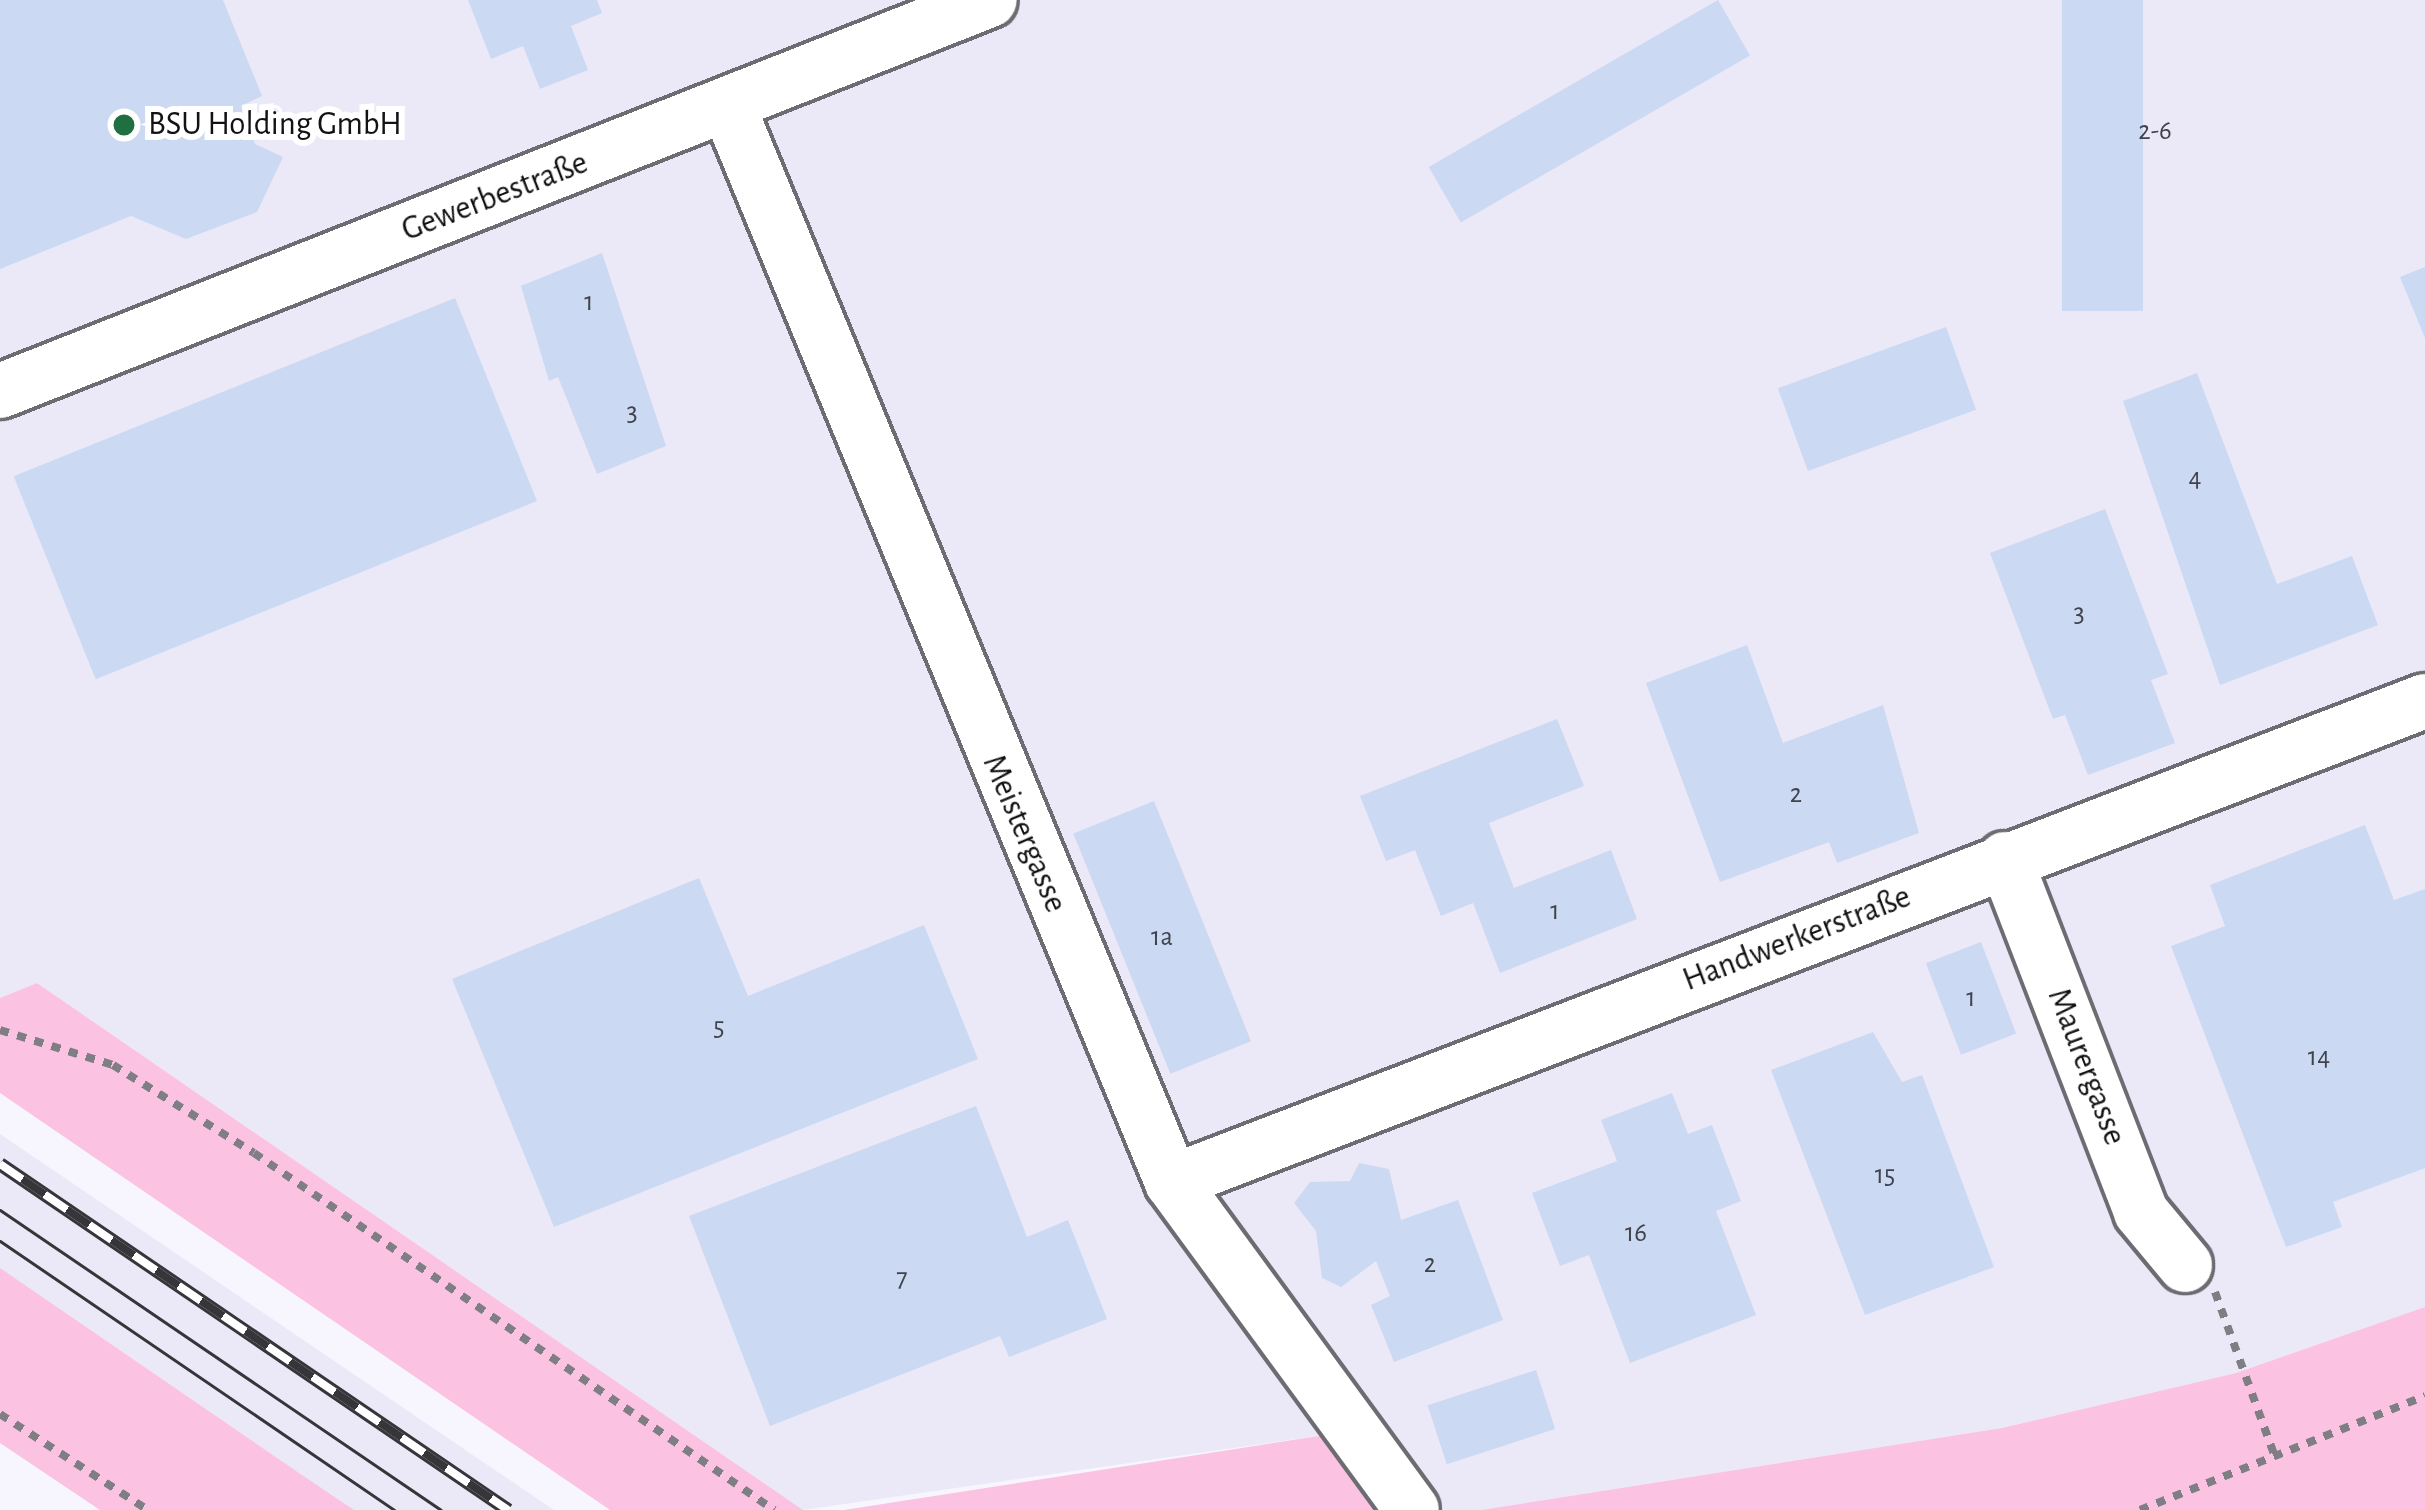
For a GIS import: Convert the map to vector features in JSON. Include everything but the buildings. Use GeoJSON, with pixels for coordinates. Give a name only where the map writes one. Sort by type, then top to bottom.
{"type":"FeatureCollection","features":[{"type":"Feature","properties":{"kind":"street","name":"Gewerbestraße"},"geometry":{"type":"LineString","coordinates":[[0,391],[989,0]]}},
{"type":"Feature","properties":{"kind":"street","name":"Meistergasse"},"geometry":{"type":"LineString","coordinates":[[728,106],[1172,1182],[1412,1510]]}},
{"type":"Feature","properties":{"kind":"street","name":"Handwerkerstraße"},"geometry":{"type":"LineString","coordinates":[[1172,1182],[2425,701]]}},
{"type":"Feature","properties":{"kind":"street","name":"Maurergasse"},"geometry":{"type":"LineString","coordinates":[[2005,859],[2141,1212],[2199,1277]]}},
{"type":"Feature","properties":{"kind":"path"},"geometry":{"type":"LineString","coordinates":[[0,1030],[113,1065],[254,1153],[773,1510]]}},
{"type":"Feature","properties":{"kind":"path"},"geometry":{"type":"LineString","coordinates":[[2199,1277],[2274,1454]]}},
{"type":"Feature","properties":{"kind":"path"},"geometry":{"type":"LineString","coordinates":[[2140,1510],[2425,1396]]}},
{"type":"Feature","properties":{"kind":"path"},"geometry":{"type":"LineString","coordinates":[[0,1414],[148,1510]]}},
{"type":"Feature","properties":{"kind":"shaded area"},"geometry":{"type":"Polygon","coordinates":[[[0,0],[2425,0],[2425,1307],[2236,1373],[2002,1428],[1481,1510],[1412,1510],[1351,1431],[803,1510],[37,983],[0,998],[0,0]]]}},
{"type":"Feature","properties":{"kind":"shaded area"},"geometry":{"type":"Polygon","coordinates":[[[37,983],[803,1510],[610,1510],[0,1093],[0,998],[37,983]]]}},
{"type":"Feature","properties":{"kind":"shaded area"},"geometry":{"type":"Polygon","coordinates":[[[0,1134],[554,1510],[328,1510],[0,1289],[0,1134]]]}},
{"type":"Feature","properties":{"kind":"shaded area"},"geometry":{"type":"Polygon","coordinates":[[[0,1268],[354,1510],[100,1510],[0,1443],[0,1268]]]}},
{"type":"Feature","properties":{"kind":"shaded area"},"geometry":{"type":"Polygon","coordinates":[[[2425,1307],[2425,1510],[1481,1510],[2002,1428],[2236,1373],[2425,1307]]]}},
{"type":"Feature","properties":{"kind":"shaded area"},"geometry":{"type":"Polygon","coordinates":[[[1351,1431],[1412,1510],[844,1510],[1351,1431]]]}},
{"type":"Feature","properties":{"kind":"tram line"},"geometry":{"type":"LineString","coordinates":[[0,1210],[441,1510]]}},
{"type":"Feature","properties":{"kind":"tram line"},"geometry":{"type":"LineString","coordinates":[[0,1241],[395,1510]]}},
{"type":"Feature","properties":{"kind":"railway"},"geometry":{"type":"LineString","coordinates":[[0,1164],[508,1510]]}},
{"type":"Feature","properties":{"kind":"place","name":"BSU Holding GmbH"},"geometry":{"type":"Point","coordinates":[124,125]}}]}
